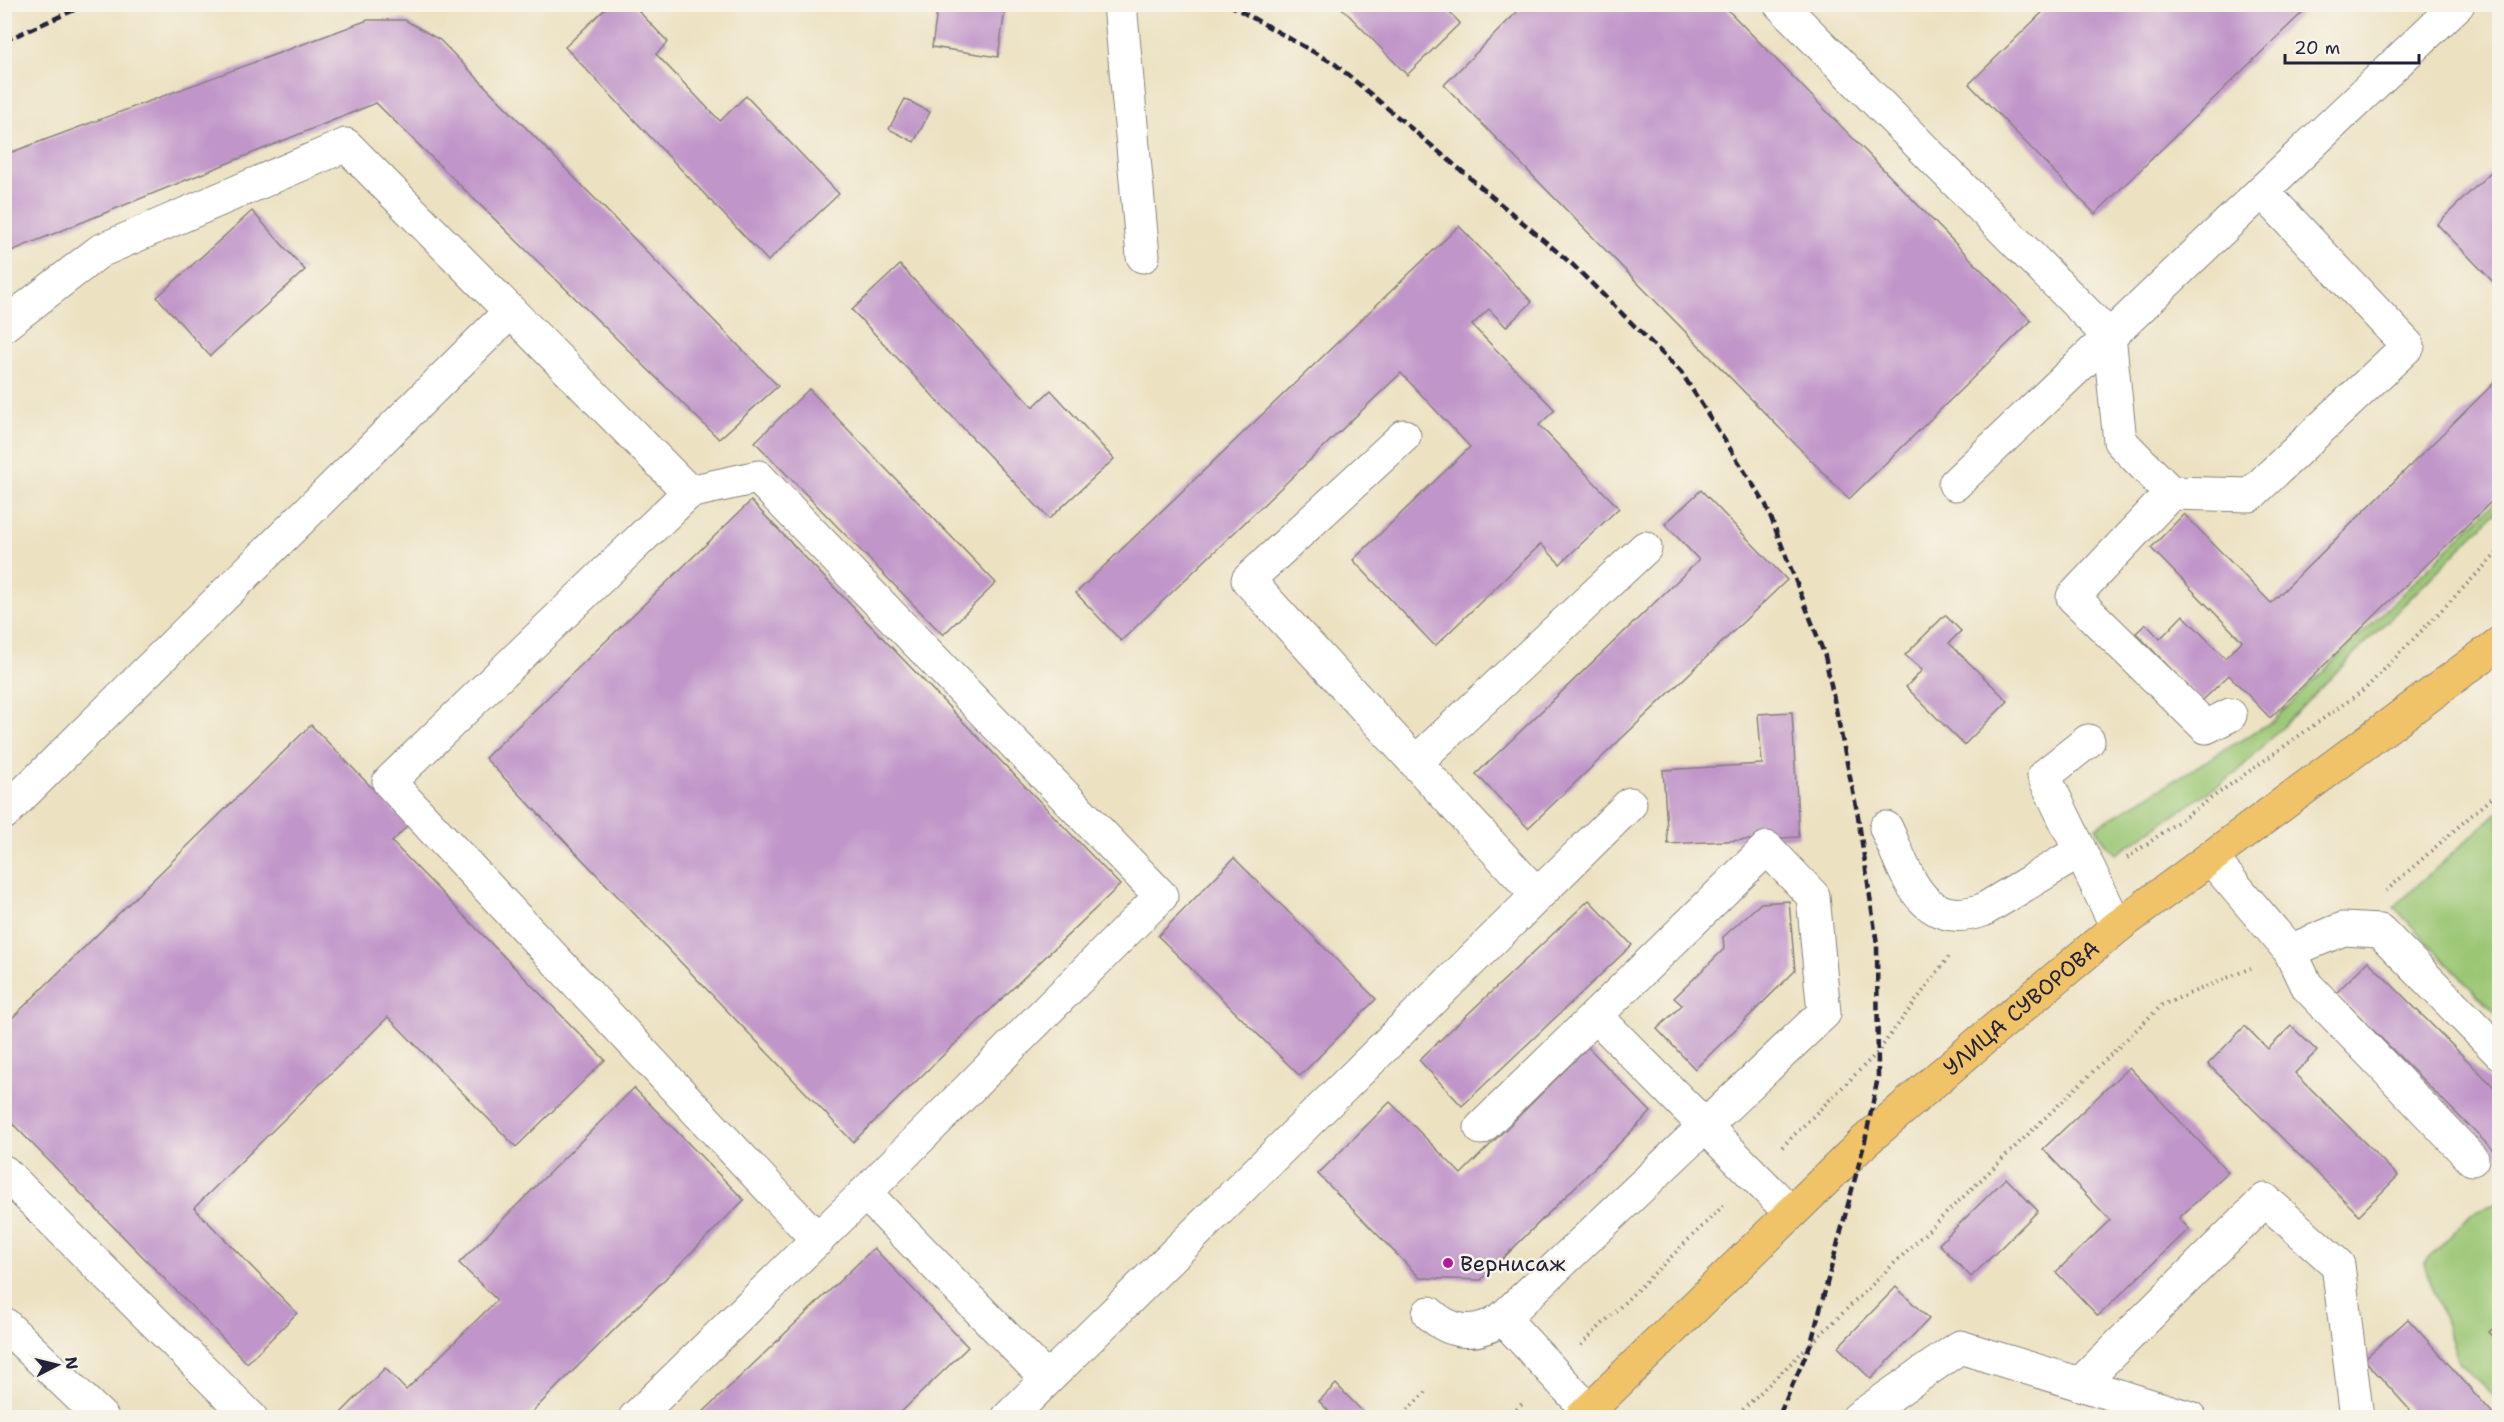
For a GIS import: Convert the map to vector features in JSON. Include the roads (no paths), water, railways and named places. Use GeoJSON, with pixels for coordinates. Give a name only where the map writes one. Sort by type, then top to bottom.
{"type":"FeatureCollection","features":[{"type":"Feature","properties":{"kind":"main road","name":"УЛИЦА СУВОРОВА"},"geometry":{"type":"LineString","coordinates":[[1585,1414],[1790,1212],[1866,1141],[2117,927],[2499,643]]}},
{"type":"Feature","properties":{"kind":"lane"},"geometry":{"type":"LineString","coordinates":[[1120,4],[1143,256]]}},
{"type":"Feature","properties":{"kind":"lane"},"geometry":{"type":"LineString","coordinates":[[1780,4],[2109,336],[2120,441],[2171,494],[2250,495],[2408,346],[2262,191]]}},
{"type":"Feature","properties":{"kind":"lane"},"geometry":{"type":"LineString","coordinates":[[1955,484],[2458,4]]}},
{"type":"Feature","properties":{"kind":"lane"},"geometry":{"type":"LineString","coordinates":[[4,325],[100,251],[346,145],[689,492]]}},
{"type":"Feature","properties":{"kind":"lane"},"geometry":{"type":"LineString","coordinates":[[4,813],[510,312]]}},
{"type":"Feature","properties":{"kind":"lane"},"geometry":{"type":"LineString","coordinates":[[1404,436],[1248,580],[1537,895]]}},
{"type":"Feature","properties":{"kind":"lane"},"geometry":{"type":"LineString","coordinates":[[635,1418],[818,1240],[1161,896],[758,477],[689,492],[389,782],[818,1240]]}},
{"type":"Feature","properties":{"kind":"lane"},"geometry":{"type":"LineString","coordinates":[[2171,494],[2073,597],[2206,727],[2230,715]]}},
{"type":"Feature","properties":{"kind":"lane"},"geometry":{"type":"LineString","coordinates":[[1416,762],[1645,548]]}},
{"type":"Feature","properties":{"kind":"lane"},"geometry":{"type":"LineString","coordinates":[[2088,741],[2044,776],[2117,927]]}},
{"type":"Feature","properties":{"kind":"lane"},"geometry":{"type":"LineString","coordinates":[[1008,1418],[1630,804]]}},
{"type":"Feature","properties":{"kind":"lane"},"geometry":{"type":"LineString","coordinates":[[1886,828],[1915,892],[1926,904],[1942,913],[1955,916],[1970,915],[1983,910],[2079,852]]}},
{"type":"Feature","properties":{"kind":"lane"},"geometry":{"type":"LineString","coordinates":[[1429,1313],[1445,1326],[1464,1332],[1485,1329],[1503,1318],[1824,1013],[1813,896],[1767,848],[1481,1128]]}},
{"type":"Feature","properties":{"kind":"lane"},"geometry":{"type":"LineString","coordinates":[[2211,858],[2290,951],[2306,985],[2472,1160]]}},
{"type":"Feature","properties":{"kind":"lane"},"geometry":{"type":"LineString","coordinates":[[2290,951],[2343,929],[2380,931],[2499,1053]]}},
{"type":"Feature","properties":{"kind":"lane"},"geometry":{"type":"LineString","coordinates":[[1596,1016],[1790,1212]]}},
{"type":"Feature","properties":{"kind":"lane"},"geometry":{"type":"LineString","coordinates":[[4,1172],[251,1418]]}},
{"type":"Feature","properties":{"kind":"lane"},"geometry":{"type":"LineString","coordinates":[[865,1193],[1047,1379]]}},
{"type":"Feature","properties":{"kind":"lane"},"geometry":{"type":"LineString","coordinates":[[2080,1384],[2265,1200],[2338,1265],[2356,1418]]}},
{"type":"Feature","properties":{"kind":"lane"},"geometry":{"type":"LineString","coordinates":[[1503,1318],[1585,1414]]}},
{"type":"Feature","properties":{"kind":"lane"},"geometry":{"type":"LineString","coordinates":[[4,1324],[102,1418]]}},
{"type":"Feature","properties":{"kind":"lane"},"geometry":{"type":"LineString","coordinates":[[1858,1418],[1960,1347],[2190,1418]]}},
{"type":"Feature","properties":{"kind":"railway"},"geometry":{"type":"LineString","coordinates":[[4,41],[88,4]]}},
{"type":"Feature","properties":{"kind":"railway"},"geometry":{"type":"LineString","coordinates":[[1228,4],[1335,64],[1573,265],[1681,372],[1766,505],[1825,656],[1858,816],[1877,944],[1878,1077],[1865,1141],[1811,1343],[1778,1418]]}},
{"type":"Feature","properties":{"kind":"place","name":"Вернисаж"},"geometry":{"type":"Point","coordinates":[1448,1263]}}]}
